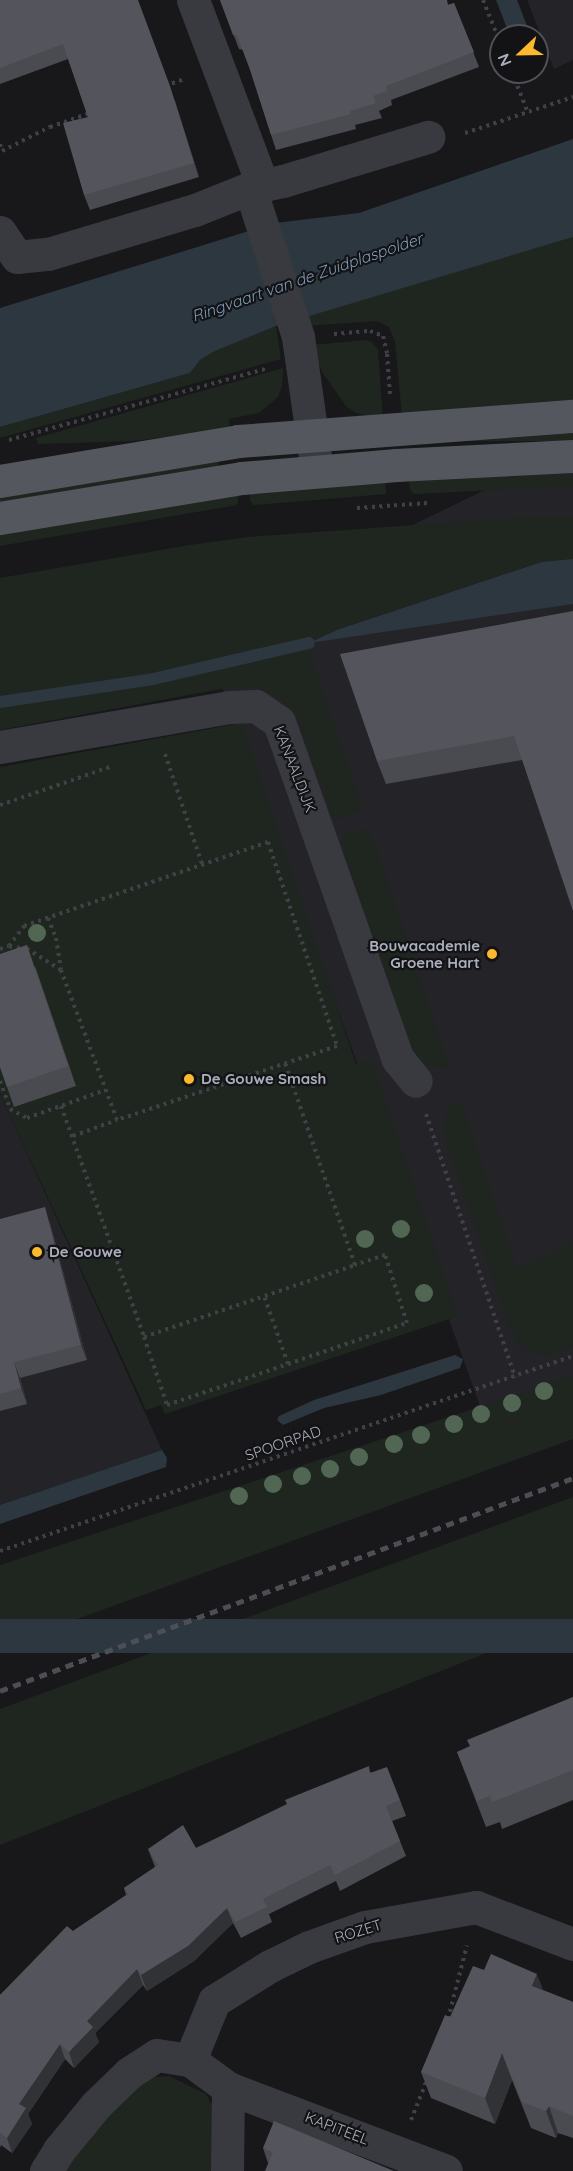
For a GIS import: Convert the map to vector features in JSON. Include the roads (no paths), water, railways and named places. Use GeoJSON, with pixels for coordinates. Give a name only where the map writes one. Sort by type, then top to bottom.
{"type":"FeatureCollection","features":[{"type":"Feature","properties":{"kind":"main road"},"geometry":{"type":"LineString","coordinates":[[0,481],[238,441],[573,416]]}},
{"type":"Feature","properties":{"kind":"main road"},"geometry":{"type":"LineString","coordinates":[[0,518],[242,478],[317,471],[573,456]]}},
{"type":"Feature","properties":{"kind":"street"},"geometry":{"type":"LineString","coordinates":[[193,0],[218,67],[256,187],[264,227],[295,328],[314,434],[317,471]]}},
{"type":"Feature","properties":{"kind":"street"},"geometry":{"type":"LineString","coordinates":[[8,244],[32,257],[59,251],[195,210],[256,187],[428,137]]}},
{"type":"Feature","properties":{"kind":"street","name":"KANAALDIJK"},"geometry":{"type":"LineString","coordinates":[[0,747],[230,707],[256,706],[279,722],[398,1059],[416,1082]]}},
{"type":"Feature","properties":{"kind":"street","name":"ROZET"},"geometry":{"type":"LineString","coordinates":[[190,2060],[213,2001],[270,1966],[309,1947],[365,1927],[476,1907],[573,1944]]}},
{"type":"Feature","properties":{"kind":"street"},"geometry":{"type":"LineString","coordinates":[[46,2171],[59,2150],[96,2105],[129,2073],[157,2055],[190,2060],[228,2088],[227,2171]]}},
{"type":"Feature","properties":{"kind":"street","name":"KAPITEEL"},"geometry":{"type":"LineString","coordinates":[[228,2088],[446,2171]]}},
{"type":"Feature","properties":{"kind":"water"},"geometry":{"type":"Polygon","coordinates":[[[496,0],[517,0],[526,24],[505,24],[496,0]]]}},
{"type":"Feature","properties":{"kind":"water","name":"Ringvaart van de Zuidplaspolder"},"geometry":{"type":"Polygon","coordinates":[[[573,139],[573,237],[276,326],[215,351],[200,360],[190,373],[0,427],[0,308],[275,223],[359,213],[573,139]]]}},
{"type":"Feature","properties":{"kind":"water"},"geometry":{"type":"Polygon","coordinates":[[[573,559],[573,604],[309,643],[337,630],[542,562],[573,559]]]}},
{"type":"Feature","properties":{"kind":"water"},"geometry":{"type":"Polygon","coordinates":[[[455,1355],[463,1359],[460,1368],[381,1395],[324,1408],[283,1425],[277,1420],[279,1416],[314,1400],[455,1355]]]}},
{"type":"Feature","properties":{"kind":"water"},"geometry":{"type":"Polygon","coordinates":[[[162,1450],[167,1458],[166,1467],[0,1524],[0,1505],[162,1450]]]}},
{"type":"Feature","properties":{"kind":"water"},"geometry":{"type":"Polygon","coordinates":[[[0,1619],[573,1619],[573,1653],[0,1653],[0,1619]]]}},
{"type":"Feature","properties":{"kind":"waterway"},"geometry":{"type":"LineString","coordinates":[[0,702],[153,679],[309,643]]}},
{"type":"Feature","properties":{"kind":"railway"},"geometry":{"type":"LineString","coordinates":[[0,1691],[573,1478]]}},
{"type":"Feature","properties":{"kind":"place","name":"Bouwacademie Groene Hart"},"geometry":{"type":"Point","coordinates":[492,954]}},
{"type":"Feature","properties":{"kind":"place","name":"De Gouwe Smash"},"geometry":{"type":"Point","coordinates":[189,1079]}},
{"type":"Feature","properties":{"kind":"place","name":"De Gouwe"},"geometry":{"type":"Point","coordinates":[37,1252]}}]}
